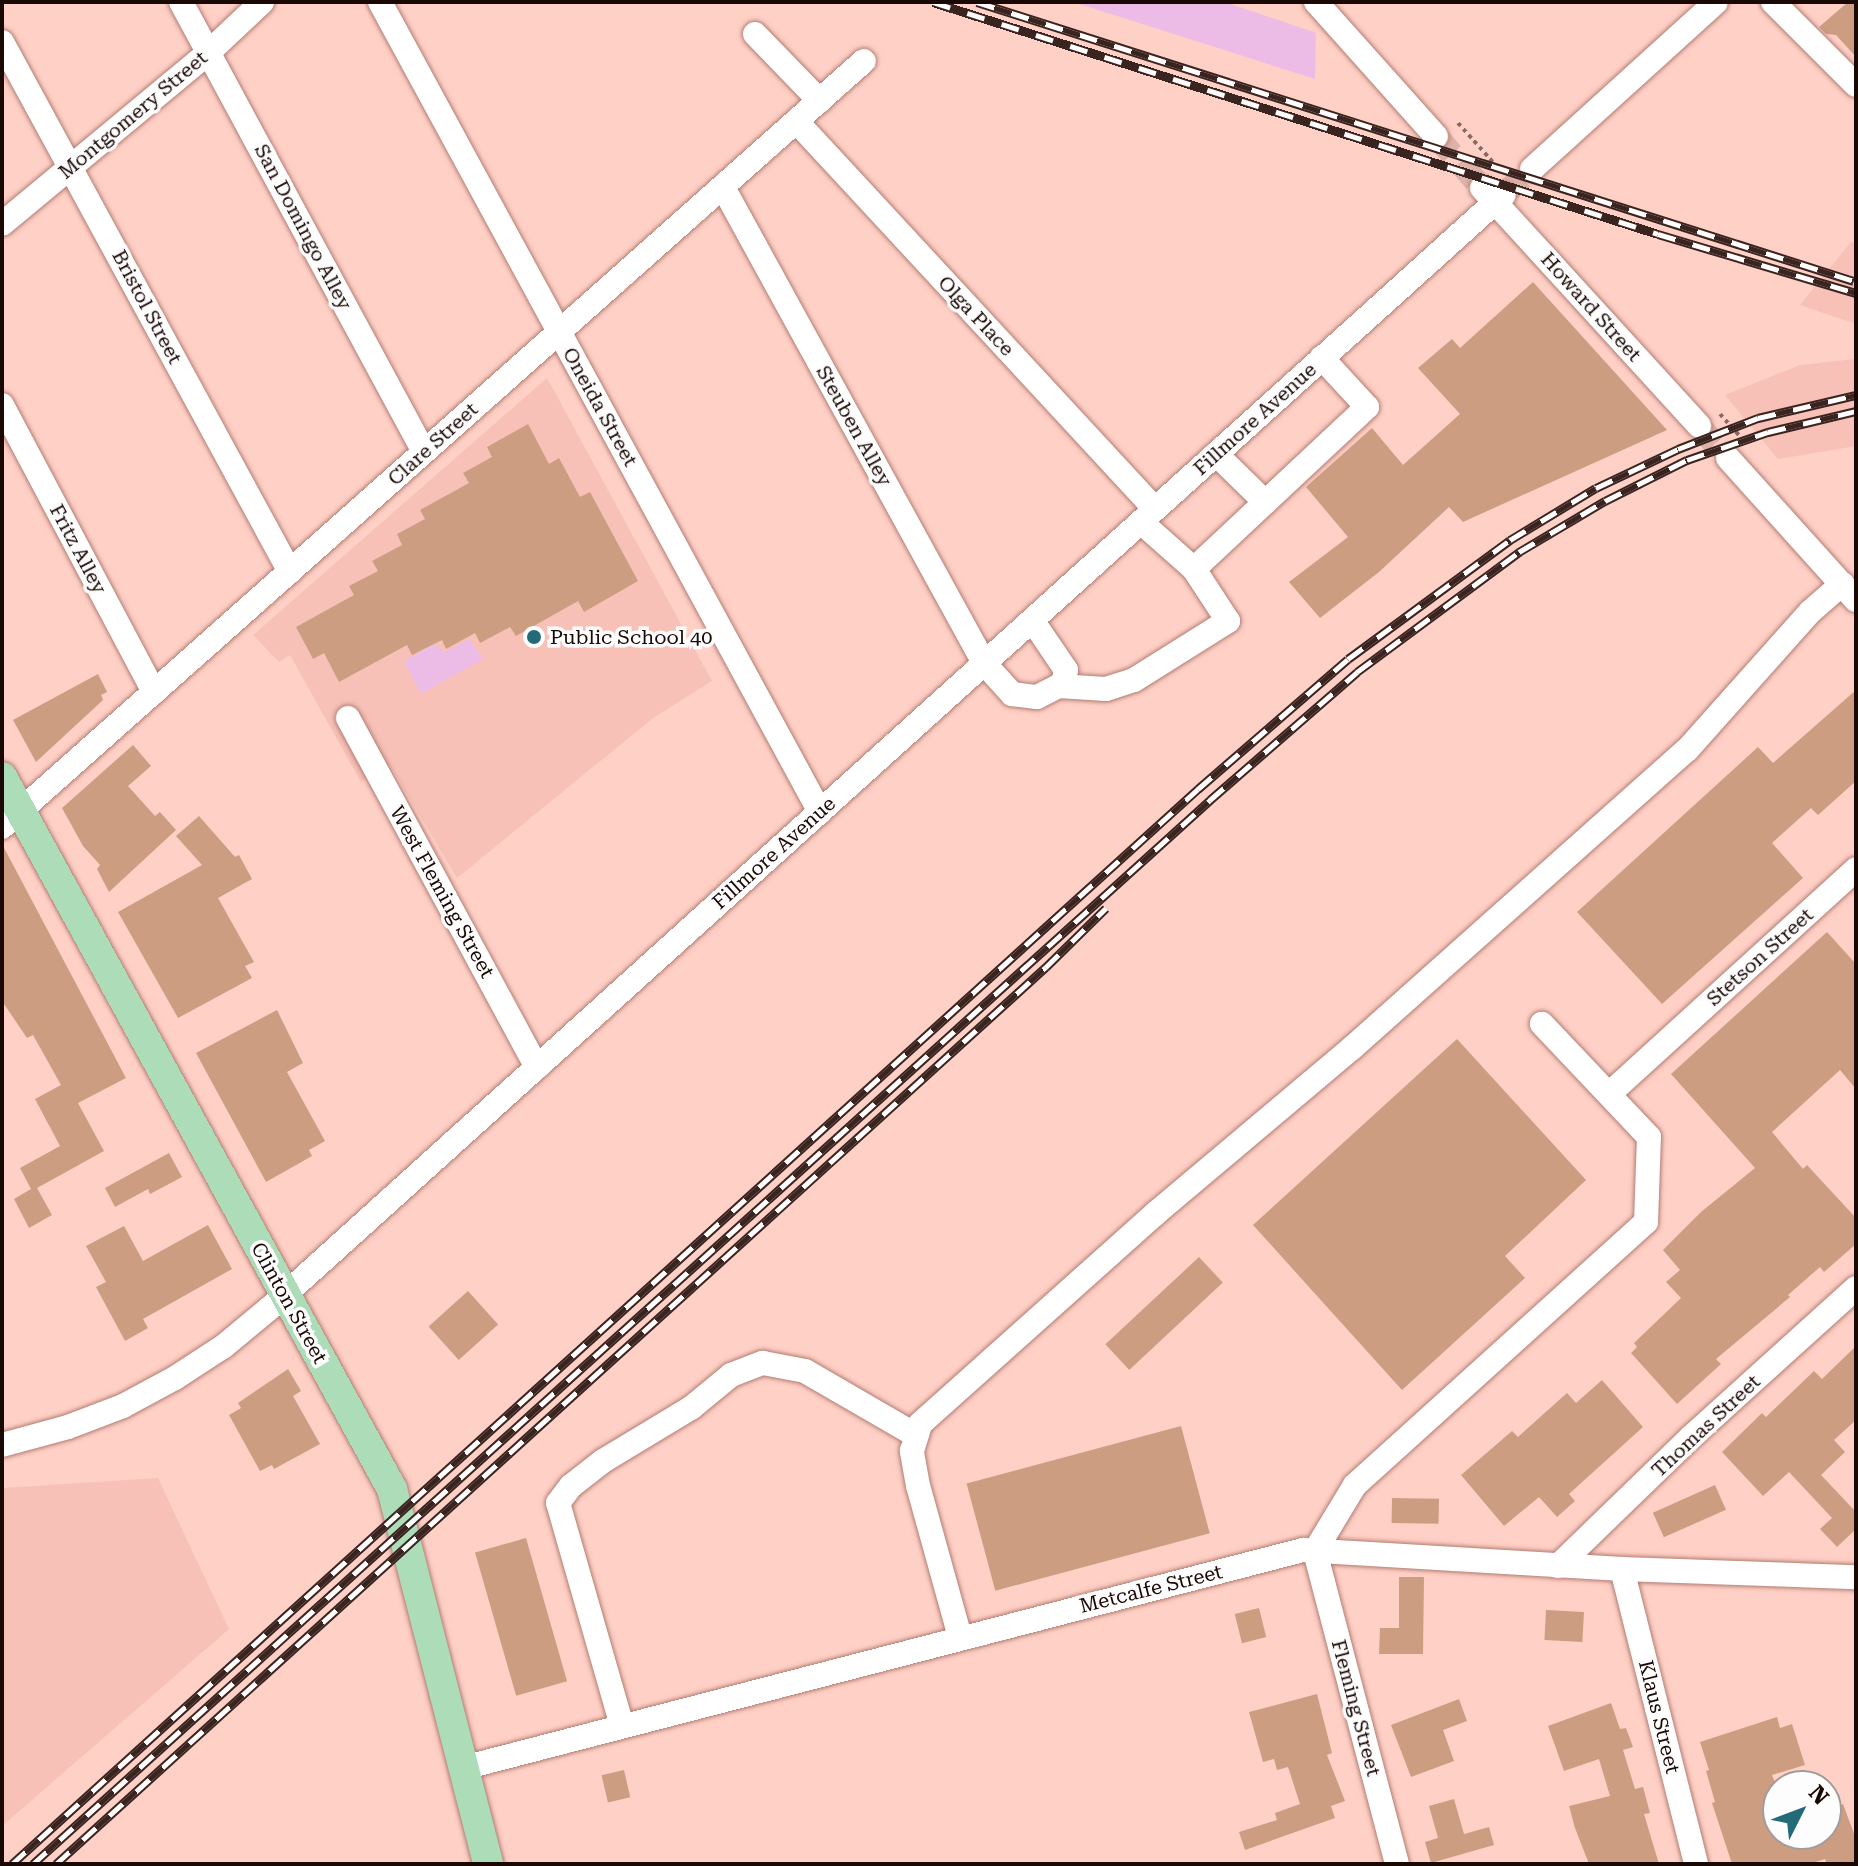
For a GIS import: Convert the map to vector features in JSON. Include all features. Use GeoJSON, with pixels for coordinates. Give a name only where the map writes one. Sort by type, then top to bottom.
{"type":"FeatureCollection","features":[{"type":"Feature","properties":{"kind":"main road","name":"Clinton Street"},"geometry":{"type":"LineString","coordinates":[[2,777],[11,819],[392,1489],[488,1864]]}},
{"type":"Feature","properties":{"kind":"street","name":"San Domingo Alley"},"geometry":{"type":"LineString","coordinates":[[181,2],[424,452]]}},
{"type":"Feature","properties":{"kind":"street","name":"Montgomery Street"},"geometry":{"type":"LineString","coordinates":[[2,224],[209,52],[262,2]]}},
{"type":"Feature","properties":{"kind":"street","name":"Oneida Street"},"geometry":{"type":"LineString","coordinates":[[380,2],[820,812]]}},
{"type":"Feature","properties":{"kind":"street"},"geometry":{"type":"LineString","coordinates":[[1316,2],[1436,136]]}},
{"type":"Feature","properties":{"kind":"street"},"geometry":{"type":"LineString","coordinates":[[1532,169],[1716,2]]}},
{"type":"Feature","properties":{"kind":"street"},"geometry":{"type":"LineString","coordinates":[[1773,2],[1856,85]]}},
{"type":"Feature","properties":{"kind":"street"},"geometry":{"type":"LineString","coordinates":[[755,34],[820,101]]}},
{"type":"Feature","properties":{"kind":"street","name":"Bristol Street"},"geometry":{"type":"LineString","coordinates":[[2,42],[290,572]]}},
{"type":"Feature","properties":{"kind":"street","name":"Clare Street"},"geometry":{"type":"LineString","coordinates":[[11,819],[724,189],[864,61]]}},
{"type":"Feature","properties":{"kind":"street","name":"Olga Place"},"geometry":{"type":"LineString","coordinates":[[797,122],[1194,569],[1228,621],[1134,680],[1106,689],[1058,686]]}},
{"type":"Feature","properties":{"kind":"street","name":"Steuben Alley"},"geometry":{"type":"LineString","coordinates":[[724,189],[984,663],[1012,694],[1037,697],[1058,686]]}},
{"type":"Feature","properties":{"kind":"street","name":"Fillmore Avenue"},"geometry":{"type":"LineString","coordinates":[[5,1439],[68,1427],[123,1406],[175,1378],[224,1346],[1148,516],[1322,358],[1494,194]]}},
{"type":"Feature","properties":{"kind":"street","name":"Howard Street"},"geometry":{"type":"LineString","coordinates":[[1494,194],[1699,426]]}},
{"type":"Feature","properties":{"kind":"street"},"geometry":{"type":"LineString","coordinates":[[1194,569],[1367,407],[1322,358]]}},
{"type":"Feature","properties":{"kind":"street","name":"Fritz Alley"},"geometry":{"type":"LineString","coordinates":[[2,405],[154,692]]}},
{"type":"Feature","properties":{"kind":"street"},"geometry":{"type":"LineString","coordinates":[[1216,454],[1265,502]]}},
{"type":"Feature","properties":{"kind":"street"},"geometry":{"type":"LineString","coordinates":[[960,1637],[918,1486],[912,1451],[920,1424],[1144,1224],[1352,1048],[1687,750],[1810,612],[1849,592],[1728,458]]}},
{"type":"Feature","properties":{"kind":"street"},"geometry":{"type":"LineString","coordinates":[[1032,620],[1066,670],[1063,684],[1058,686]]}},
{"type":"Feature","properties":{"kind":"street","name":"West Fleming Street"},"geometry":{"type":"LineString","coordinates":[[348,718],[537,1067]]}},
{"type":"Feature","properties":{"kind":"street","name":"Stetson Street"},"geometry":{"type":"LineString","coordinates":[[1609,1094],[1856,869]]}},
{"type":"Feature","properties":{"kind":"street"},"geometry":{"type":"LineString","coordinates":[[1315,1551],[1355,1485],[1646,1222],[1649,1137],[1542,1024]]}},
{"type":"Feature","properties":{"kind":"street","name":"Thomas Street"},"geometry":{"type":"LineString","coordinates":[[1558,1566],[1691,1437],[1856,1288]]}},
{"type":"Feature","properties":{"kind":"street"},"geometry":{"type":"LineString","coordinates":[[622,1726],[558,1503],[571,1486],[603,1461],[691,1408],[731,1375],[763,1363],[805,1371],[917,1436]]}},
{"type":"Feature","properties":{"kind":"street","name":"Metcalfe Street"},"geometry":{"type":"LineString","coordinates":[[463,1768],[1303,1550],[1558,1566],[1856,1577]]}},
{"type":"Feature","properties":{"kind":"street","name":"Fleming Street"},"geometry":{"type":"LineString","coordinates":[[1315,1551],[1397,1864]]}},
{"type":"Feature","properties":{"kind":"street","name":"Klaus Street"},"geometry":{"type":"LineString","coordinates":[[1622,1569],[1696,1864]]}},
{"type":"Feature","properties":{"kind":"shaded area"},"geometry":{"type":"Polygon","coordinates":[[[1073,2],[1225,2],[1316,33],[1315,79],[1073,2]]]}},
{"type":"Feature","properties":{"kind":"shaded area"},"geometry":{"type":"Polygon","coordinates":[[[1851,242],[1856,243],[1856,324],[1800,305],[1851,242]]]}},
{"type":"Feature","properties":{"kind":"shaded area"},"geometry":{"type":"Polygon","coordinates":[[[1856,359],[1856,446],[1778,459],[1725,395],[1800,365],[1856,359]]]}},
{"type":"Feature","properties":{"kind":"shaded area"},"geometry":{"type":"Polygon","coordinates":[[[547,378],[712,681],[653,718],[457,878],[390,765],[361,782],[290,655],[279,662],[253,635],[547,378]]]}},
{"type":"Feature","properties":{"kind":"shaded area"},"geometry":{"type":"Polygon","coordinates":[[[469,639],[483,659],[421,694],[404,661],[434,644],[445,652],[469,639]]]}},
{"type":"Feature","properties":{"kind":"shaded area"},"geometry":{"type":"Polygon","coordinates":[[[158,1478],[229,1629],[2,1826],[2,1488],[158,1478]]]}},
{"type":"Feature","properties":{"kind":"building"},"geometry":{"type":"Polygon","coordinates":[[[1848,2],[1856,2],[1856,57],[1836,35],[1826,34],[1819,27],[1848,2]]]}},
{"type":"Feature","properties":{"kind":"building"},"geometry":{"type":"Polygon","coordinates":[[[1533,282],[1667,430],[1463,522],[1449,507],[1379,572],[1320,618],[1289,582],[1348,537],[1306,487],[1372,428],[1403,465],[1460,414],[1418,368],[1452,339],[1460,348],[1533,282]]]}},
{"type":"Feature","properties":{"kind":"building"},"geometry":{"type":"Polygon","coordinates":[[[528,424],[549,464],[559,458],[580,497],[590,492],[638,581],[584,612],[578,601],[516,636],[510,627],[480,643],[475,633],[446,649],[442,640],[412,655],[407,645],[339,682],[324,653],[313,659],[296,627],[354,595],[349,586],[378,571],[372,561],[402,545],[397,534],[425,519],[420,510],[469,483],[463,473],[492,457],[487,447],[528,424]]]}},
{"type":"Feature","properties":{"kind":"building"},"geometry":{"type":"Polygon","coordinates":[[[98,674],[107,692],[101,695],[103,700],[36,762],[13,720],[98,674]]]}},
{"type":"Feature","properties":{"kind":"building"},"geometry":{"type":"Polygon","coordinates":[[[1856,690],[1856,781],[1818,815],[1811,808],[1772,843],[1803,878],[1662,1004],[1577,912],[1758,747],[1773,763],[1856,690]]]}},
{"type":"Feature","properties":{"kind":"building"},"geometry":{"type":"Polygon","coordinates":[[[133,745],[151,766],[128,786],[155,816],[160,812],[176,830],[109,892],[97,869],[100,865],[83,846],[62,808],[133,745]]]}},
{"type":"Feature","properties":{"kind":"building"},"geometry":{"type":"Polygon","coordinates":[[[199,816],[235,857],[239,855],[252,879],[218,898],[254,962],[245,966],[252,978],[178,1018],[118,912],[202,865],[176,836],[199,816]]]}},
{"type":"Feature","properties":{"kind":"building"},"geometry":{"type":"Polygon","coordinates":[[[2,844],[126,1078],[78,1103],[104,1151],[37,1188],[52,1215],[29,1228],[14,1199],[31,1189],[20,1168],[60,1146],[35,1099],[61,1085],[33,1035],[27,1038],[2,1001],[2,844]]]}},
{"type":"Feature","properties":{"kind":"building"},"geometry":{"type":"Polygon","coordinates":[[[1827,932],[1856,964],[1856,1089],[1840,1070],[1772,1132],[1803,1169],[1807,1165],[1856,1218],[1856,1244],[1824,1272],[1820,1267],[1788,1295],[1790,1297],[1716,1359],[1721,1364],[1677,1404],[1631,1353],[1637,1347],[1634,1343],[1681,1298],[1666,1282],[1680,1270],[1663,1250],[1701,1212],[1755,1168],[1671,1074],[1827,932]]]}},
{"type":"Feature","properties":{"kind":"building"},"geometry":{"type":"Polygon","coordinates":[[[277,1010],[303,1063],[287,1072],[325,1141],[309,1150],[312,1156],[266,1182],[196,1053],[277,1010]]]}},
{"type":"Feature","properties":{"kind":"building"},"geometry":{"type":"Polygon","coordinates":[[[1457,1039],[1586,1180],[1505,1256],[1525,1278],[1402,1390],[1253,1225],[1457,1039]]]}},
{"type":"Feature","properties":{"kind":"building"},"geometry":{"type":"Polygon","coordinates":[[[169,1153],[182,1177],[150,1194],[148,1189],[115,1207],[105,1188],[169,1153]]]}},
{"type":"Feature","properties":{"kind":"building"},"geometry":{"type":"Polygon","coordinates":[[[208,1225],[232,1269],[143,1319],[148,1328],[125,1341],[96,1287],[106,1282],[86,1246],[124,1226],[143,1261],[208,1225]]]}},
{"type":"Feature","properties":{"kind":"building"},"geometry":{"type":"Polygon","coordinates":[[[1199,1257],[1223,1283],[1129,1370],[1105,1344],[1199,1257]]]}},
{"type":"Feature","properties":{"kind":"building"},"geometry":{"type":"Polygon","coordinates":[[[468,1291],[498,1324],[459,1360],[429,1326],[468,1291]]]}},
{"type":"Feature","properties":{"kind":"building"},"geometry":{"type":"Polygon","coordinates":[[[1856,1346],[1856,1420],[1834,1440],[1845,1452],[1821,1475],[1856,1512],[1856,1529],[1837,1547],[1820,1529],[1832,1518],[1789,1472],[1763,1496],[1722,1452],[1762,1413],[1766,1417],[1814,1371],[1822,1379],[1856,1346]]]}},
{"type":"Feature","properties":{"kind":"building"},"geometry":{"type":"Polygon","coordinates":[[[288,1369],[301,1391],[293,1396],[320,1444],[274,1469],[272,1465],[260,1471],[229,1415],[241,1408],[238,1403],[288,1369]]]}},
{"type":"Feature","properties":{"kind":"building"},"geometry":{"type":"Polygon","coordinates":[[[1602,1380],[1643,1427],[1569,1494],[1575,1501],[1557,1517],[1539,1497],[1504,1526],[1461,1475],[1512,1431],[1518,1437],[1567,1393],[1576,1403],[1602,1380]]]}},
{"type":"Feature","properties":{"kind":"building"},"geometry":{"type":"Polygon","coordinates":[[[1181,1426],[1210,1533],[995,1591],[967,1483],[1181,1426]]]}},
{"type":"Feature","properties":{"kind":"building"},"geometry":{"type":"Polygon","coordinates":[[[1715,1485],[1726,1510],[1664,1537],[1653,1513],[1715,1485]]]}},
{"type":"Feature","properties":{"kind":"building"},"geometry":{"type":"Polygon","coordinates":[[[1392,1498],[1439,1499],[1439,1524],[1392,1523],[1392,1498]]]}},
{"type":"Feature","properties":{"kind":"building"},"geometry":{"type":"Polygon","coordinates":[[[526,1538],[567,1681],[516,1696],[475,1553],[526,1538]]]}},
{"type":"Feature","properties":{"kind":"building"},"geometry":{"type":"Polygon","coordinates":[[[1399,1577],[1424,1577],[1423,1654],[1379,1654],[1380,1628],[1399,1628],[1399,1577]]]}},
{"type":"Feature","properties":{"kind":"building"},"geometry":{"type":"Polygon","coordinates":[[[1259,1608],[1266,1637],[1242,1643],[1235,1614],[1259,1608]]]}},
{"type":"Feature","properties":{"kind":"building"},"geometry":{"type":"Polygon","coordinates":[[[1546,1610],[1584,1612],[1582,1642],[1544,1640],[1546,1610]]]}},
{"type":"Feature","properties":{"kind":"building"},"geometry":{"type":"Polygon","coordinates":[[[1317,1694],[1332,1753],[1327,1755],[1345,1801],[1331,1806],[1335,1818],[1245,1850],[1239,1832],[1277,1820],[1275,1813],[1300,1804],[1288,1767],[1277,1770],[1274,1759],[1263,1762],[1249,1712],[1317,1694]]]}},
{"type":"Feature","properties":{"kind":"building"},"geometry":{"type":"Polygon","coordinates":[[[1459,1699],[1467,1721],[1443,1730],[1454,1761],[1411,1777],[1391,1725],[1459,1699]]]}},
{"type":"Feature","properties":{"kind":"building"},"geometry":{"type":"Polygon","coordinates":[[[1611,1703],[1620,1729],[1626,1728],[1633,1747],[1623,1750],[1635,1789],[1643,1787],[1650,1813],[1644,1814],[1659,1864],[1589,1864],[1575,1828],[1569,1806],[1610,1796],[1599,1759],[1564,1771],[1548,1726],[1611,1703]]]}},
{"type":"Feature","properties":{"kind":"building"},"geometry":{"type":"Polygon","coordinates":[[[1777,1717],[1780,1728],[1792,1724],[1805,1765],[1788,1770],[1762,1770],[1762,1850],[1842,1850],[1843,1804],[1856,1839],[1856,1864],[1827,1864],[1825,1859],[1809,1864],[1732,1864],[1712,1803],[1715,1802],[1706,1771],[1709,1770],[1700,1742],[1777,1717]]]}},
{"type":"Feature","properties":{"kind":"building"},"geometry":{"type":"Polygon","coordinates":[[[624,1770],[630,1797],[608,1802],[602,1775],[624,1770]]]}},
{"type":"Feature","properties":{"kind":"building"},"geometry":{"type":"Polygon","coordinates":[[[1454,1799],[1464,1834],[1489,1827],[1494,1845],[1431,1863],[1425,1842],[1438,1838],[1429,1806],[1454,1799]]]}},
{"type":"Feature","properties":{"kind":"tunnel"},"geometry":{"type":"LineString","coordinates":[[1436,136],[1482,188]]}},
{"type":"Feature","properties":{"kind":"tunnel"},"geometry":{"type":"LineString","coordinates":[[1504,194],[1532,169]]}},
{"type":"Feature","properties":{"kind":"tunnel"},"geometry":{"type":"LineString","coordinates":[[1699,426],[1728,458]]}},
{"type":"Feature","properties":{"kind":"railway"},"geometry":{"type":"LineString","coordinates":[[933,2],[1658,234],[1856,293]]}},
{"type":"Feature","properties":{"kind":"railway"},"geometry":{"type":"LineString","coordinates":[[977,2],[1854,281]]}},
{"type":"Feature","properties":{"kind":"railway"},"geometry":{"type":"LineString","coordinates":[[12,1864],[1198,789],[1348,659],[1510,540],[1596,488],[1678,449],[1758,418],[1856,395]]}},
{"type":"Feature","properties":{"kind":"railway"},"geometry":{"type":"LineString","coordinates":[[33,1864],[1210,800],[1357,672],[1519,552],[1605,501],[1687,460],[1768,432],[1856,411]]}},
{"type":"Feature","properties":{"kind":"railway"},"geometry":{"type":"LineString","coordinates":[[56,1864],[1046,967],[1106,908]]}},
{"type":"Feature","properties":{"kind":"place","name":"Public School 40"},"geometry":{"type":"Point","coordinates":[534,637]}}]}
